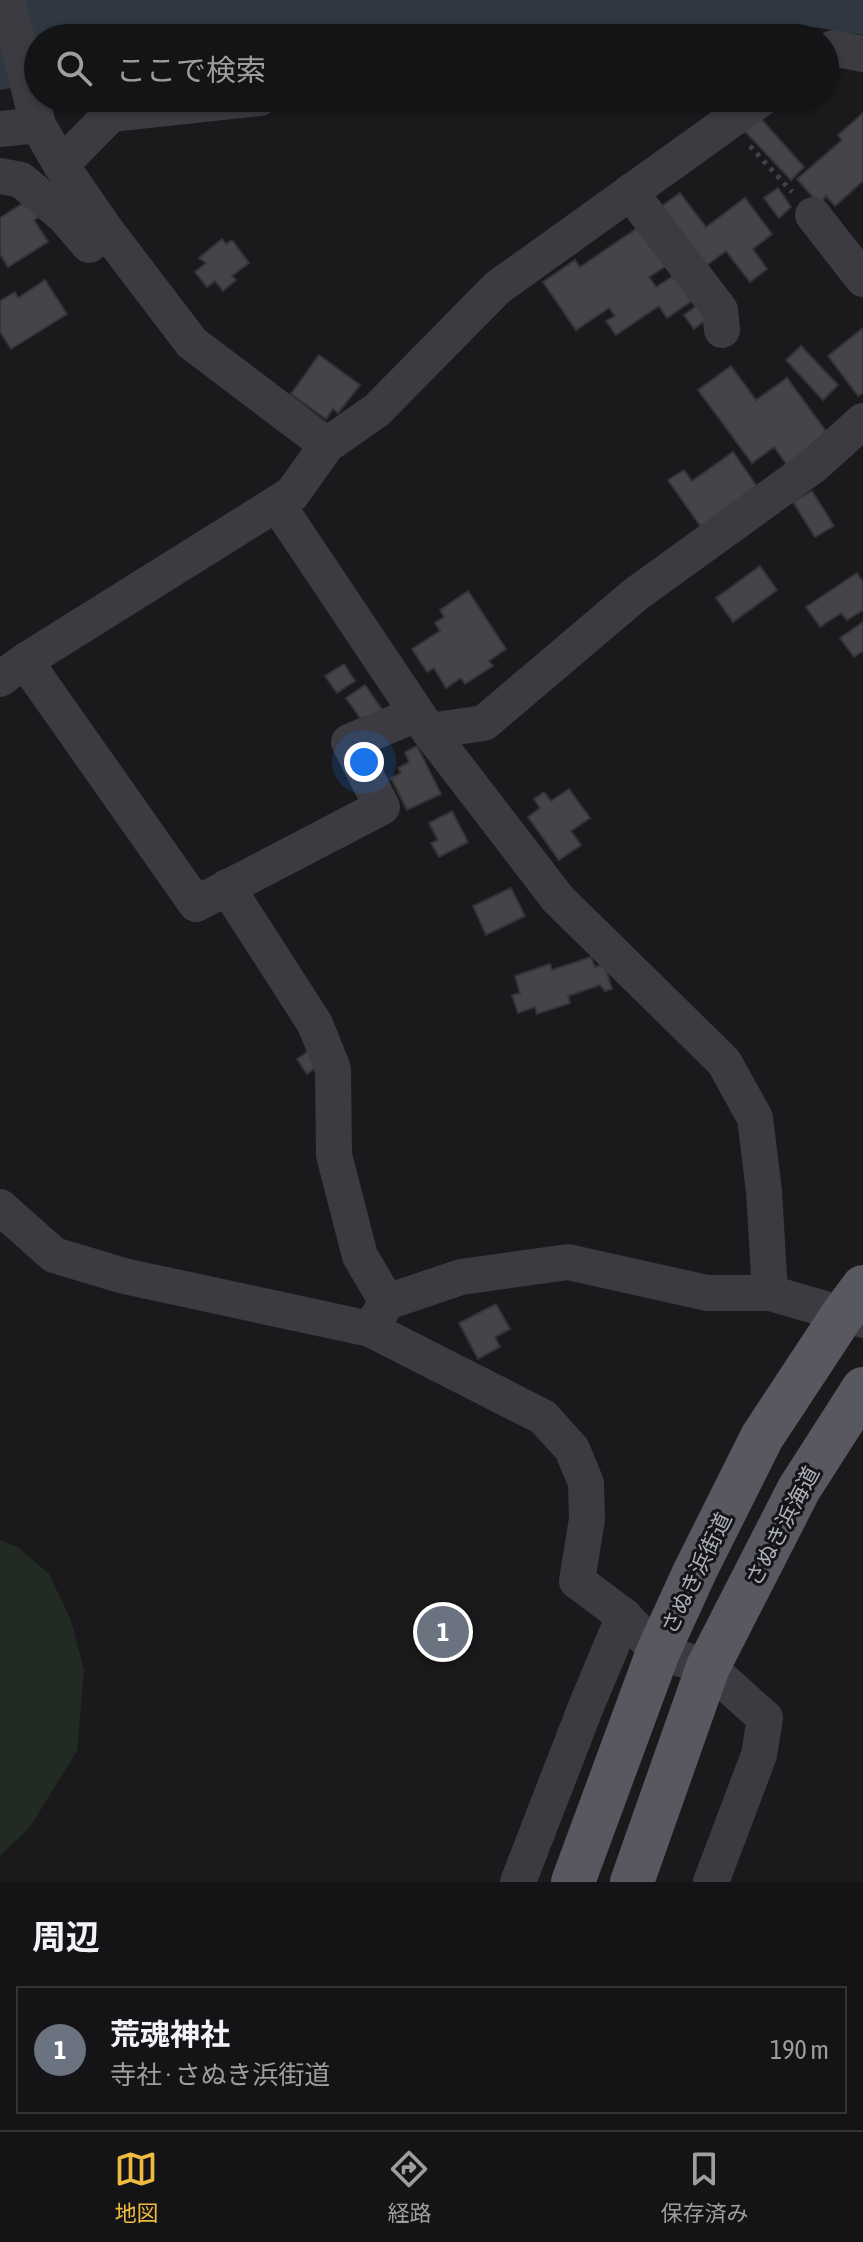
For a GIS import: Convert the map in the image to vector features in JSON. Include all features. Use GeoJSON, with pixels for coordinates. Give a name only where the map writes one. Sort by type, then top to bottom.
{"type":"FeatureCollection","features":[{"type":"Feature","properties":{"kind":"main road","name":"さぬき浜街道"},"geometry":{"type":"LineString","coordinates":[[573,1882],[658,1652],[762,1437],[856,1307]]}},
{"type":"Feature","properties":{"kind":"main road","name":"さぬき浜海道"},"geometry":{"type":"LineString","coordinates":[[708,1667],[799,1489],[863,1389]]}},
{"type":"Feature","properties":{"kind":"main road"},"geometry":{"type":"LineString","coordinates":[[632,1882],[708,1667]]}},
{"type":"Feature","properties":{"kind":"street"},"geometry":{"type":"LineString","coordinates":[[7,0],[24,69]]}},
{"type":"Feature","properties":{"kind":"street"},"geometry":{"type":"LineString","coordinates":[[35,112],[38,125],[61,165],[105,229],[192,343],[327,445]]}},
{"type":"Feature","properties":{"kind":"street"},"geometry":{"type":"LineString","coordinates":[[61,165],[111,114],[130,112]]}},
{"type":"Feature","properties":{"kind":"street"},"geometry":{"type":"LineString","coordinates":[[742,112],[497,288],[377,410],[327,445],[292,494],[277,504],[423,722],[558,899],[724,1062],[755,1118],[764,1191],[770,1293]]}},
{"type":"Feature","properties":{"kind":"street"},"geometry":{"type":"LineString","coordinates":[[0,129],[38,125]]}},
{"type":"Feature","properties":{"kind":"street"},"geometry":{"type":"LineString","coordinates":[[0,176],[21,180],[64,216],[89,245],[105,229]]}},
{"type":"Feature","properties":{"kind":"street"},"geometry":{"type":"LineString","coordinates":[[630,192],[720,310],[722,330]]}},
{"type":"Feature","properties":{"kind":"street"},"geometry":{"type":"LineString","coordinates":[[813,215],[863,279]]}},
{"type":"Feature","properties":{"kind":"street"},"geometry":{"type":"LineString","coordinates":[[292,494],[13,670],[196,904],[382,807],[349,742],[423,722],[484,723],[636,594],[813,466],[863,421]]}},
{"type":"Feature","properties":{"kind":"street"},"geometry":{"type":"LineString","coordinates":[[227,887],[315,1024],[333,1069],[334,1155],[379,1315]]}},
{"type":"Feature","properties":{"kind":"street"},"geometry":{"type":"LineString","coordinates":[[0,1207],[54,1255],[124,1276],[379,1315],[543,1417],[572,1449],[586,1483],[587,1519],[577,1581],[624,1616],[658,1652],[708,1667],[765,1718],[759,1755],[711,1882]]}},
{"type":"Feature","properties":{"kind":"street"},"geometry":{"type":"LineString","coordinates":[[379,1315],[461,1277],[568,1262],[707,1293],[770,1293],[856,1307]]}},
{"type":"Feature","properties":{"kind":"street"},"geometry":{"type":"LineString","coordinates":[[518,1882],[624,1616]]}},
{"type":"Feature","properties":{"kind":"path"},"geometry":{"type":"LineString","coordinates":[[728,122],[813,215]]}},
{"type":"Feature","properties":{"kind":"shaded area"},"geometry":{"type":"Polygon","coordinates":[[[0,0],[863,0],[863,35],[839,31],[839,24],[24,24],[24,86],[0,90],[0,0]]]}},
{"type":"Feature","properties":{"kind":"shaded area"},"geometry":{"type":"Polygon","coordinates":[[[0,1540],[19,1548],[49,1574],[71,1620],[84,1671],[77,1751],[30,1827],[0,1856],[0,1540]]]}},
{"type":"Feature","properties":{"kind":"building"},"geometry":{"type":"Polygon","coordinates":[[[755,112],[804,167],[791,180],[740,126],[755,112]]]}},
{"type":"Feature","properties":{"kind":"building"},"geometry":{"type":"Polygon","coordinates":[[[863,113],[863,181],[835,206],[826,196],[819,204],[797,179],[842,140],[838,135],[863,113]]]}},
{"type":"Feature","properties":{"kind":"building"},"geometry":{"type":"Polygon","coordinates":[[[778,188],[791,207],[779,218],[764,198],[778,188]]]}},
{"type":"Feature","properties":{"kind":"building"},"geometry":{"type":"Polygon","coordinates":[[[680,193],[706,227],[745,198],[772,234],[753,249],[767,269],[750,282],[726,251],[703,268],[658,209],[680,193]]]}},
{"type":"Feature","properties":{"kind":"building"},"geometry":{"type":"Polygon","coordinates":[[[28,200],[39,217],[34,220],[48,242],[8,267],[0,254],[0,218],[28,200]]]}},
{"type":"Feature","properties":{"kind":"building"},"geometry":{"type":"Polygon","coordinates":[[[642,225],[669,264],[649,277],[656,287],[681,271],[699,296],[667,318],[659,306],[616,335],[606,321],[615,316],[609,308],[576,330],[543,282],[575,260],[580,267],[642,225]]]}},
{"type":"Feature","properties":{"kind":"building"},"geometry":{"type":"Polygon","coordinates":[[[222,239],[226,244],[232,240],[249,263],[232,276],[236,280],[223,291],[215,281],[207,287],[195,272],[206,263],[199,258],[222,239]]]}},
{"type":"Feature","properties":{"kind":"building"},"geometry":{"type":"Polygon","coordinates":[[[45,280],[67,314],[11,349],[0,332],[0,301],[15,292],[18,298],[45,280]]]}},
{"type":"Feature","properties":{"kind":"building"},"geometry":{"type":"Polygon","coordinates":[[[702,302],[711,316],[694,329],[684,315],[702,302]]]}},
{"type":"Feature","properties":{"kind":"building"},"geometry":{"type":"Polygon","coordinates":[[[863,328],[863,393],[858,396],[828,356],[863,328]]]}},
{"type":"Feature","properties":{"kind":"building"},"geometry":{"type":"Polygon","coordinates":[[[801,346],[838,385],[823,400],[786,360],[801,346]]]}},
{"type":"Feature","properties":{"kind":"building"},"geometry":{"type":"Polygon","coordinates":[[[319,355],[360,385],[338,413],[333,409],[326,419],[291,394],[319,355]]]}},
{"type":"Feature","properties":{"kind":"building"},"geometry":{"type":"Polygon","coordinates":[[[731,366],[756,400],[787,378],[833,441],[787,465],[774,447],[752,463],[698,390],[731,366]]]}},
{"type":"Feature","properties":{"kind":"building"},"geometry":{"type":"Polygon","coordinates":[[[733,452],[763,495],[701,527],[668,480],[684,470],[692,481],[733,452]]]}},
{"type":"Feature","properties":{"kind":"building"},"geometry":{"type":"Polygon","coordinates":[[[812,491],[834,526],[815,537],[793,502],[812,491]]]}},
{"type":"Feature","properties":{"kind":"building"},"geometry":{"type":"Polygon","coordinates":[[[760,566],[777,590],[733,622],[716,598],[760,566]]]}},
{"type":"Feature","properties":{"kind":"building"},"geometry":{"type":"Polygon","coordinates":[[[857,573],[863,582],[863,610],[847,620],[841,613],[820,627],[806,607],[857,573]]]}},
{"type":"Feature","properties":{"kind":"building"},"geometry":{"type":"Polygon","coordinates":[[[468,591],[506,649],[489,661],[493,666],[465,684],[461,678],[446,688],[434,668],[427,672],[412,649],[440,631],[435,623],[444,617],[440,610],[468,591]]]}},
{"type":"Feature","properties":{"kind":"building"},"geometry":{"type":"Polygon","coordinates":[[[863,622],[863,651],[854,657],[840,638],[863,622]]]}},
{"type":"Feature","properties":{"kind":"building"},"geometry":{"type":"Polygon","coordinates":[[[344,664],[355,681],[337,693],[325,676],[344,664]]]}},
{"type":"Feature","properties":{"kind":"building"},"geometry":{"type":"Polygon","coordinates":[[[365,685],[383,711],[361,719],[346,698],[365,685]]]}},
{"type":"Feature","properties":{"kind":"building"},"geometry":{"type":"Polygon","coordinates":[[[417,746],[441,794],[407,810],[391,778],[401,773],[398,768],[409,762],[405,752],[417,746]]]}},
{"type":"Feature","properties":{"kind":"building"},"geometry":{"type":"Polygon","coordinates":[[[569,789],[590,818],[571,831],[581,845],[559,860],[528,817],[540,808],[534,799],[544,792],[551,801],[569,789]]]}},
{"type":"Feature","properties":{"kind":"building"},"geometry":{"type":"Polygon","coordinates":[[[452,811],[468,842],[439,857],[431,843],[438,840],[429,823],[452,811]]]}},
{"type":"Feature","properties":{"kind":"building"},"geometry":{"type":"Polygon","coordinates":[[[511,888],[525,916],[486,935],[473,906],[511,888]]]}},
{"type":"Feature","properties":{"kind":"building"},"geometry":{"type":"Polygon","coordinates":[[[591,957],[595,967],[604,964],[612,989],[605,991],[600,985],[568,996],[570,1003],[537,1014],[535,1007],[518,1013],[512,995],[520,993],[515,976],[550,964],[552,970],[591,957]]]}},
{"type":"Feature","properties":{"kind":"building"},"geometry":{"type":"Polygon","coordinates":[[[310,1050],[315,1068],[307,1074],[297,1059],[310,1050]]]}},
{"type":"Feature","properties":{"kind":"building"},"geometry":{"type":"Polygon","coordinates":[[[496,1304],[510,1329],[495,1337],[500,1347],[478,1359],[459,1323],[496,1304]]]}},
{"type":"Feature","properties":{"kind":"building"},"geometry":{"type":"Polygon","coordinates":[[[438,1612],[460,1619],[449,1651],[432,1646],[436,1634],[425,1631],[429,1619],[436,1621],[438,1612]]]}},
{"type":"Feature","properties":{"kind":"place","name":"荒魂神社"},"geometry":{"type":"Point","coordinates":[443,1632]}}]}
